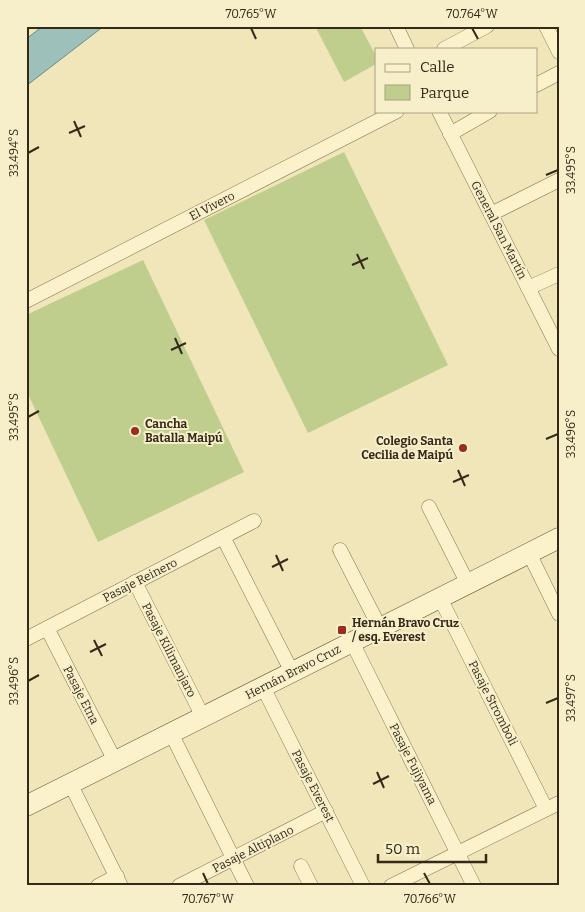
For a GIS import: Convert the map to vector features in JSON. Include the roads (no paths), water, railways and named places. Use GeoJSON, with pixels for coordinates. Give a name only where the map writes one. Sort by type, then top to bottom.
{"type":"FeatureCollection","features":[{"type":"Feature","properties":{"kind":"main road","name":"Hernán Bravo Cruz"},"geometry":{"type":"LineString","coordinates":[[26,806],[559,538]]}},
{"type":"Feature","properties":{"kind":"street"},"geometry":{"type":"LineString","coordinates":[[396,26],[407,48]]}},
{"type":"Feature","properties":{"kind":"street"},"geometry":{"type":"LineString","coordinates":[[446,48],[488,26]]}},
{"type":"Feature","properties":{"kind":"street"},"geometry":{"type":"LineString","coordinates":[[546,26],[559,52]]}},
{"type":"Feature","properties":{"kind":"street"},"geometry":{"type":"LineString","coordinates":[[538,84],[559,73]]}},
{"type":"Feature","properties":{"kind":"street","name":"El Vivero"},"geometry":{"type":"LineString","coordinates":[[26,301],[395,112]]}},
{"type":"Feature","properties":{"kind":"street","name":"General San Martín"},"geometry":{"type":"LineString","coordinates":[[439,112],[559,349]]}},
{"type":"Feature","properties":{"kind":"street"},"geometry":{"type":"LineString","coordinates":[[450,134],[488,112]]}},
{"type":"Feature","properties":{"kind":"street"},"geometry":{"type":"LineString","coordinates":[[491,214],[559,180]]}},
{"type":"Feature","properties":{"kind":"street"},"geometry":{"type":"LineString","coordinates":[[528,288],[559,274]]}},
{"type":"Feature","properties":{"kind":"street"},"geometry":{"type":"LineString","coordinates":[[430,507],[468,584]]}},
{"type":"Feature","properties":{"kind":"street","name":"Pasaje Reinero"},"geometry":{"type":"LineString","coordinates":[[26,639],[254,521]]}},
{"type":"Feature","properties":{"kind":"street"},"geometry":{"type":"LineString","coordinates":[[223,537],[292,672]]}},
{"type":"Feature","properties":{"kind":"street"},"geometry":{"type":"LineString","coordinates":[[340,550],[380,628]]}},
{"type":"Feature","properties":{"kind":"street"},"geometry":{"type":"LineString","coordinates":[[529,553],[559,614]]}},
{"type":"Feature","properties":{"kind":"street","name":"Pasaje Kilimanjaro"},"geometry":{"type":"LineString","coordinates":[[135,582],[203,717]]}},
{"type":"Feature","properties":{"kind":"street","name":"Pasaje Stromboli"},"geometry":{"type":"LineString","coordinates":[[440,598],[546,809]]}},
{"type":"Feature","properties":{"kind":"street","name":"Pasaje Etna"},"geometry":{"type":"LineString","coordinates":[[47,628],[115,761]]}},
{"type":"Feature","properties":{"kind":"street","name":"Pasaje Fujiyama"},"geometry":{"type":"LineString","coordinates":[[352,642],[474,886]]}},
{"type":"Feature","properties":{"kind":"street","name":"Pasaje Everest"},"geometry":{"type":"LineString","coordinates":[[263,687],[363,886]]}},
{"type":"Feature","properties":{"kind":"street"},"geometry":{"type":"LineString","coordinates":[[171,733],[247,886]]}},
{"type":"Feature","properties":{"kind":"street"},"geometry":{"type":"LineString","coordinates":[[70,784],[119,881],[98,886]]}},
{"type":"Feature","properties":{"kind":"street"},"geometry":{"type":"LineString","coordinates":[[391,886],[559,803]]}},
{"type":"Feature","properties":{"kind":"street","name":"Pasaje Altiplano"},"geometry":{"type":"LineString","coordinates":[[179,886],[326,812]]}},
{"type":"Feature","properties":{"kind":"street"},"geometry":{"type":"LineString","coordinates":[[301,866],[311,886]]}},
{"type":"Feature","properties":{"kind":"water"},"geometry":{"type":"Polygon","coordinates":[[[43,26],[104,26],[26,86],[26,39],[43,26]]]}},
{"type":"Feature","properties":{"kind":"place","name":"Cancha Batalla Maipú"},"geometry":{"type":"Point","coordinates":[135,431]}},
{"type":"Feature","properties":{"kind":"place","name":"Colegio Santa Cecilia de Maipú"},"geometry":{"type":"Point","coordinates":[463,448]}},
{"type":"Feature","properties":{"kind":"place","name":"Hernán Bravo Cruz / esq. Everest"},"geometry":{"type":"Point","coordinates":[342,630]}}]}
